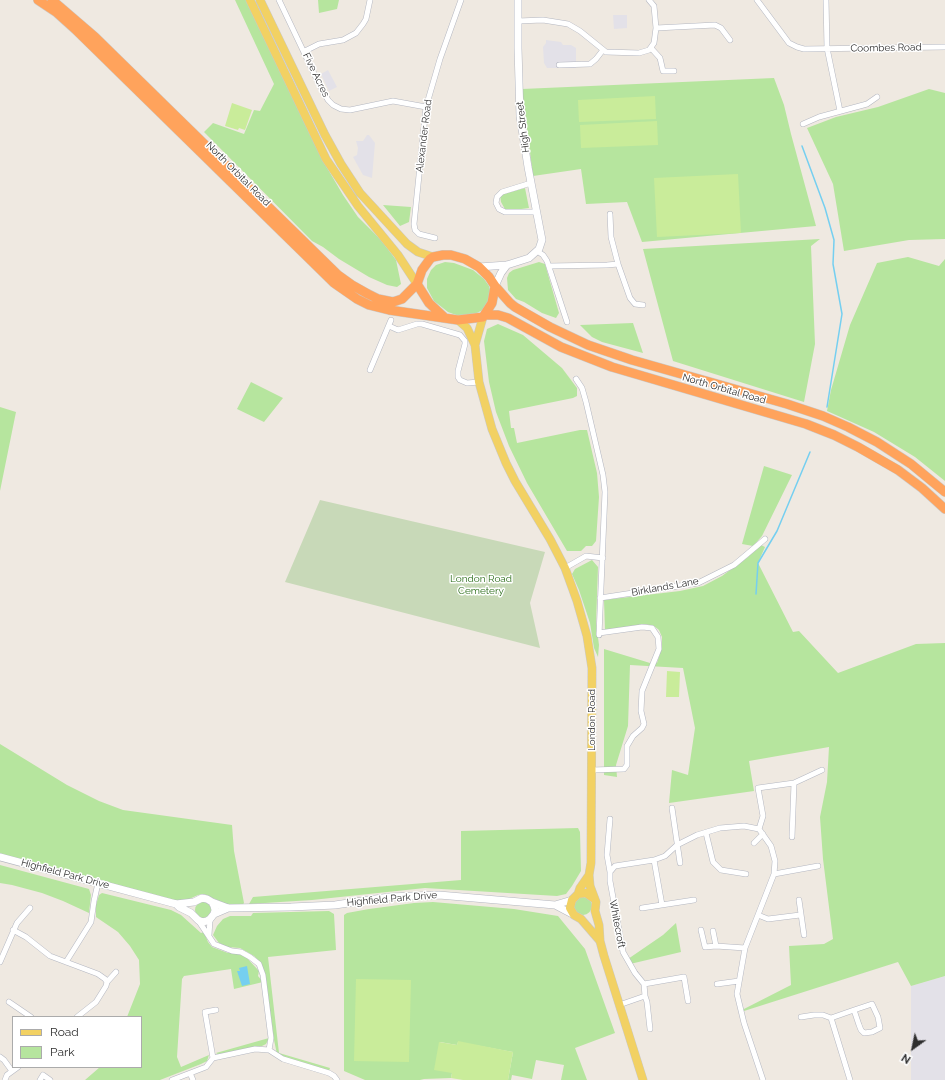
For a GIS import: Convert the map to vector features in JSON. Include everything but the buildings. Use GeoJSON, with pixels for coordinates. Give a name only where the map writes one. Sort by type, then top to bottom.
{"type":"FeatureCollection","features":[{"type":"Feature","properties":{"kind":"highway","name":"North Orbital Road"},"geometry":{"type":"LineString","coordinates":[[38,0],[56,12],[76,30],[334,283],[357,299],[378,308],[445,318]]}},
{"type":"Feature","properties":{"kind":"highway","name":"North Orbital Road"},"geometry":{"type":"LineString","coordinates":[[52,0],[96,37],[338,276],[352,286],[368,294],[382,300],[393,302],[402,298],[416,284]]}},
{"type":"Feature","properties":{"kind":"highway"},"geometry":{"type":"LineString","coordinates":[[451,255],[465,259],[479,267],[489,277],[495,286],[493,300],[484,316],[458,320],[445,318],[429,303],[416,284],[427,262],[433,257],[451,255]]}},
{"type":"Feature","properties":{"kind":"highway","name":"North Orbital Road"},"geometry":{"type":"LineString","coordinates":[[495,286],[510,303],[516,307],[550,327],[588,345],[632,360],[787,404],[823,416],[848,427],[892,451],[911,464],[945,492]]}},
{"type":"Feature","properties":{"kind":"highway","name":"North Orbital Road"},"geometry":{"type":"LineString","coordinates":[[484,316],[498,315],[508,318],[561,347],[612,367],[806,424],[834,435],[898,470],[922,488],[945,509]]}},
{"type":"Feature","properties":{"kind":"main road"},"geometry":{"type":"LineString","coordinates":[[250,0],[326,159],[358,206],[398,254],[416,284]]}},
{"type":"Feature","properties":{"kind":"main road"},"geometry":{"type":"LineString","coordinates":[[260,0],[340,164],[360,193],[407,244],[418,252],[433,257]]}},
{"type":"Feature","properties":{"kind":"main road","name":"London Road"},"geometry":{"type":"LineString","coordinates":[[475,345],[484,316]]}},
{"type":"Feature","properties":{"kind":"main road","name":"London Road"},"geometry":{"type":"LineString","coordinates":[[458,320],[467,328],[475,345],[479,382],[492,429],[506,463],[565,568],[577,601],[587,636],[592,668],[591,863],[589,875],[593,898],[596,902],[595,911],[601,933],[600,941],[643,1080]]}},
{"type":"Feature","properties":{"kind":"main road","name":"London Road"},"geometry":{"type":"LineString","coordinates":[[575,897],[589,875]]}},
{"type":"Feature","properties":{"kind":"main road"},"geometry":{"type":"LineString","coordinates":[[593,898],[586,893],[575,897],[570,908],[577,917],[588,918],[595,911]]}},
{"type":"Feature","properties":{"kind":"main road","name":"London Road"},"geometry":{"type":"LineString","coordinates":[[577,917],[600,941]]}},
{"type":"Feature","properties":{"kind":"street","name":"Five Acres"},"geometry":{"type":"LineString","coordinates":[[279,0],[305,51],[319,84],[328,100],[333,105],[341,110],[350,110],[393,101],[426,107]]}},
{"type":"Feature","properties":{"kind":"street"},"geometry":{"type":"LineString","coordinates":[[305,51],[319,44],[343,40],[351,36],[364,24],[370,0]]}},
{"type":"Feature","properties":{"kind":"street","name":"Alexander Road"},"geometry":{"type":"LineString","coordinates":[[436,238],[417,232],[414,228],[426,107],[440,59],[462,0]]}},
{"type":"Feature","properties":{"kind":"street","name":"High Street"},"geometry":{"type":"LineString","coordinates":[[518,0],[520,116],[542,240],[537,251]]}},
{"type":"Feature","properties":{"kind":"street"},"geometry":{"type":"LineString","coordinates":[[518,21],[543,20],[568,24],[580,31],[603,50],[609,53],[639,53],[645,52],[651,48],[654,43],[656,28],[654,6],[649,0]]}},
{"type":"Feature","properties":{"kind":"street","name":"Coombes Road"},"geometry":{"type":"LineString","coordinates":[[756,0],[789,43],[797,48],[945,47]]}},
{"type":"Feature","properties":{"kind":"street"},"geometry":{"type":"LineString","coordinates":[[826,0],[827,48],[840,111]]}},
{"type":"Feature","properties":{"kind":"street"},"geometry":{"type":"LineString","coordinates":[[656,28],[714,25],[721,28],[730,40]]}},
{"type":"Feature","properties":{"kind":"street"},"geometry":{"type":"LineString","coordinates":[[651,48],[660,58],[663,71],[674,71]]}},
{"type":"Feature","properties":{"kind":"street"},"geometry":{"type":"LineString","coordinates":[[559,65],[590,64],[603,50]]}},
{"type":"Feature","properties":{"kind":"street"},"geometry":{"type":"LineString","coordinates":[[803,124],[819,117],[867,104],[876,97]]}},
{"type":"Feature","properties":{"kind":"street"},"geometry":{"type":"LineString","coordinates":[[531,183],[502,192],[497,197],[496,203],[498,209],[505,212],[537,212]]}},
{"type":"Feature","properties":{"kind":"street"},"geometry":{"type":"LineString","coordinates":[[610,214],[611,237],[618,264],[630,298],[636,304],[643,305]]}},
{"type":"Feature","properties":{"kind":"street"},"geometry":{"type":"LineString","coordinates":[[479,267],[507,265],[529,258],[537,251],[546,258],[567,322]]}},
{"type":"Feature","properties":{"kind":"street"},"geometry":{"type":"LineString","coordinates":[[549,266],[618,264]]}},
{"type":"Feature","properties":{"kind":"street"},"geometry":{"type":"LineString","coordinates":[[495,286],[501,273],[507,265]]}},
{"type":"Feature","properties":{"kind":"street"},"geometry":{"type":"LineString","coordinates":[[370,370],[391,320]]}},
{"type":"Feature","properties":{"kind":"street"},"geometry":{"type":"LineString","coordinates":[[389,326],[398,330],[417,324],[422,324],[460,335],[466,344],[458,371],[458,377],[460,380],[467,383],[479,382]]}},
{"type":"Feature","properties":{"kind":"street"},"geometry":{"type":"LineString","coordinates":[[576,379],[582,388],[586,402],[605,492],[599,634],[642,627],[652,628],[658,637],[659,648],[642,691],[641,711],[644,724],[642,728],[633,736],[627,746],[627,765],[624,769],[592,770]]}},
{"type":"Feature","properties":{"kind":"street","name":"Birklands Lane"},"geometry":{"type":"LineString","coordinates":[[600,598],[698,583],[734,565],[765,539]]}},
{"type":"Feature","properties":{"kind":"street"},"geometry":{"type":"LineString","coordinates":[[565,568],[586,556],[590,555],[603,558]]}},
{"type":"Feature","properties":{"kind":"street"},"geometry":{"type":"LineString","coordinates":[[759,829],[763,816],[758,788],[794,782],[822,770]]}},
{"type":"Feature","properties":{"kind":"street"},"geometry":{"type":"LineString","coordinates":[[792,837],[794,782]]}},
{"type":"Feature","properties":{"kind":"street"},"geometry":{"type":"LineString","coordinates":[[672,808],[680,863]]}},
{"type":"Feature","properties":{"kind":"street"},"geometry":{"type":"LineString","coordinates":[[610,819],[607,855],[610,872]]}},
{"type":"Feature","properties":{"kind":"street"},"geometry":{"type":"LineString","coordinates":[[610,872],[615,866],[654,860],[665,856],[677,845],[720,828],[744,826],[759,829],[763,834],[771,846],[775,861],[774,874],[745,948],[737,994],[763,1080]]}},
{"type":"Feature","properties":{"kind":"street"},"geometry":{"type":"LineString","coordinates":[[706,833],[713,862],[721,870],[746,874]]}},
{"type":"Feature","properties":{"kind":"street"},"geometry":{"type":"LineString","coordinates":[[754,843],[763,834]]}},
{"type":"Feature","properties":{"kind":"street","name":"Highfield Park Drive"},"geometry":{"type":"LineString","coordinates":[[0,857],[176,904],[194,902],[202,898],[228,908],[250,909],[335,905],[389,897],[424,894],[451,895],[555,905],[577,917]]}},
{"type":"Feature","properties":{"kind":"street"},"geometry":{"type":"LineString","coordinates":[[654,860],[662,905]]}},
{"type":"Feature","properties":{"kind":"street"},"geometry":{"type":"LineString","coordinates":[[774,874],[818,866]]}},
{"type":"Feature","properties":{"kind":"street","name":"Whitecroft"},"geometry":{"type":"LineString","coordinates":[[610,872],[610,881],[623,952],[634,973],[644,984]]}},
{"type":"Feature","properties":{"kind":"street"},"geometry":{"type":"LineString","coordinates":[[66,962],[91,922],[98,883]]}},
{"type":"Feature","properties":{"kind":"street","name":"Highfield Park Drive"},"geometry":{"type":"LineString","coordinates":[[555,905],[575,897]]}},
{"type":"Feature","properties":{"kind":"street"},"geometry":{"type":"LineString","coordinates":[[642,908],[694,900]]}},
{"type":"Feature","properties":{"kind":"street"},"geometry":{"type":"LineString","coordinates":[[799,900],[804,935]]}},
{"type":"Feature","properties":{"kind":"street"},"geometry":{"type":"LineString","coordinates":[[191,913],[191,907],[194,902]]}},
{"type":"Feature","properties":{"kind":"street"},"geometry":{"type":"LineString","coordinates":[[209,935],[212,917],[215,910],[212,902]]}},
{"type":"Feature","properties":{"kind":"street","name":"Highfield Park Drive"},"geometry":{"type":"LineString","coordinates":[[176,904],[202,922],[228,908]]}},
{"type":"Feature","properties":{"kind":"street"},"geometry":{"type":"LineString","coordinates":[[0,962],[1,955],[14,930],[30,908]]}},
{"type":"Feature","properties":{"kind":"street"},"geometry":{"type":"LineString","coordinates":[[758,915],[768,919],[800,915]]}},
{"type":"Feature","properties":{"kind":"street"},"geometry":{"type":"LineString","coordinates":[[198,920],[212,941],[218,946],[241,952],[259,964],[263,974],[271,1038],[270,1050]]}},
{"type":"Feature","properties":{"kind":"street"},"geometry":{"type":"LineString","coordinates":[[14,930],[26,937],[50,956],[98,974],[107,982]]}},
{"type":"Feature","properties":{"kind":"street"},"geometry":{"type":"LineString","coordinates":[[701,930],[706,947],[716,946],[745,948]]}},
{"type":"Feature","properties":{"kind":"street"},"geometry":{"type":"LineString","coordinates":[[713,931],[716,946]]}},
{"type":"Feature","properties":{"kind":"street"},"geometry":{"type":"LineString","coordinates":[[78,1016],[96,1002],[107,982],[116,972]]}},
{"type":"Feature","properties":{"kind":"street"},"geometry":{"type":"LineString","coordinates":[[650,1029],[647,1002],[644,996],[644,984],[684,977],[688,1001]]}},
{"type":"Feature","properties":{"kind":"street"},"geometry":{"type":"LineString","coordinates":[[717,984],[739,981]]}},
{"type":"Feature","properties":{"kind":"street"},"geometry":{"type":"LineString","coordinates":[[619,1005],[644,996]]}},
{"type":"Feature","properties":{"kind":"street"},"geometry":{"type":"LineString","coordinates":[[9,1002],[30,1016]]}},
{"type":"Feature","properties":{"kind":"street"},"geometry":{"type":"LineString","coordinates":[[801,1017],[823,1015],[831,1018],[854,1010],[872,1004],[878,1017],[880,1028],[872,1032],[864,1033],[861,1030],[854,1010]]}},
{"type":"Feature","properties":{"kind":"street"},"geometry":{"type":"LineString","coordinates":[[213,1058],[205,1012],[216,1010]]}},
{"type":"Feature","properties":{"kind":"street"},"geometry":{"type":"LineString","coordinates":[[831,1018],[850,1080]]}},
{"type":"Feature","properties":{"kind":"street"},"geometry":{"type":"LineString","coordinates":[[172,1080],[206,1067],[213,1058],[255,1049],[270,1050],[283,1059],[335,1078]]}},
{"type":"Feature","properties":{"kind":"street"},"geometry":{"type":"LineString","coordinates":[[0,1057],[12,1071]]}},
{"type":"Feature","properties":{"kind":"street"},"geometry":{"type":"LineString","coordinates":[[4,1080],[16,1068]]}},
{"type":"Feature","properties":{"kind":"street"},"geometry":{"type":"LineString","coordinates":[[190,1073],[192,1080]]}},
{"type":"Feature","properties":{"kind":"street"},"geometry":{"type":"LineString","coordinates":[[40,1080],[43,1075],[50,1080]]}},
{"type":"Feature","properties":{"kind":"shaded area"},"geometry":{"type":"Polygon","coordinates":[[[613,15],[627,15],[627,28],[614,29],[613,15]]]}},
{"type":"Feature","properties":{"kind":"shaded area"},"geometry":{"type":"Polygon","coordinates":[[[546,40],[561,42],[563,45],[571,45],[576,48],[576,68],[547,68],[544,63],[543,47],[546,40]]]}},
{"type":"Feature","properties":{"kind":"shaded area"},"geometry":{"type":"Polygon","coordinates":[[[328,70],[337,87],[329,91],[321,74],[328,70]]]}},
{"type":"Feature","properties":{"kind":"shaded area"},"geometry":{"type":"Polygon","coordinates":[[[367,135],[369,135],[375,143],[372,178],[363,175],[353,157],[357,155],[358,148],[356,141],[363,141],[367,135]]]}},
{"type":"Feature","properties":{"kind":"shaded area"},"geometry":{"type":"Polygon","coordinates":[[[945,976],[945,1080],[911,1080],[911,986],[945,976]]]}},
{"type":"Feature","properties":{"kind":"green space"},"geometry":{"type":"Polygon","coordinates":[[[235,0],[246,0],[326,166],[343,195],[358,217],[382,241],[396,260],[401,284],[397,287],[387,285],[369,277],[312,241],[204,132],[213,123],[244,134],[254,110],[260,111],[274,84],[235,0]]]}},
{"type":"Feature","properties":{"kind":"green space"},"geometry":{"type":"Polygon","coordinates":[[[318,0],[339,0],[337,9],[319,13],[318,0]]]}},
{"type":"Feature","properties":{"kind":"green space"},"geometry":{"type":"Polygon","coordinates":[[[774,78],[784,105],[816,226],[642,242],[627,202],[586,204],[581,169],[533,176],[522,89],[774,78]]]}},
{"type":"Feature","properties":{"kind":"green space"},"geometry":{"type":"Polygon","coordinates":[[[929,89],[945,93],[945,239],[909,240],[844,251],[833,184],[807,128],[836,117],[878,107],[929,89]]]}},
{"type":"Feature","properties":{"kind":"green space"},"geometry":{"type":"Polygon","coordinates":[[[655,96],[656,119],[579,122],[578,100],[655,96]]]}},
{"type":"Feature","properties":{"kind":"green space"},"geometry":{"type":"Polygon","coordinates":[[[232,103],[252,110],[245,130],[239,128],[238,130],[225,126],[232,103]]]}},
{"type":"Feature","properties":{"kind":"green space"},"geometry":{"type":"Polygon","coordinates":[[[657,121],[658,145],[581,148],[580,125],[657,121]]]}},
{"type":"Feature","properties":{"kind":"green space"},"geometry":{"type":"Polygon","coordinates":[[[738,174],[741,233],[657,237],[654,178],[738,174]]]}},
{"type":"Feature","properties":{"kind":"green space"},"geometry":{"type":"Polygon","coordinates":[[[525,188],[529,208],[506,211],[501,202],[500,195],[525,188]]]}},
{"type":"Feature","properties":{"kind":"green space"},"geometry":{"type":"Polygon","coordinates":[[[383,205],[411,207],[409,222],[400,226],[383,205]]]}},
{"type":"Feature","properties":{"kind":"green space"},"geometry":{"type":"Polygon","coordinates":[[[820,239],[811,246],[815,344],[804,402],[673,361],[643,249],[820,239]]]}},
{"type":"Feature","properties":{"kind":"green space"},"geometry":{"type":"Polygon","coordinates":[[[908,257],[939,266],[945,259],[945,481],[915,457],[874,432],[827,411],[831,390],[850,325],[877,263],[908,257]]]}},
{"type":"Feature","properties":{"kind":"green space"},"geometry":{"type":"Polygon","coordinates":[[[445,262],[454,263],[473,270],[484,279],[489,286],[491,293],[486,308],[477,313],[456,315],[448,312],[434,301],[427,288],[427,279],[431,270],[436,265],[445,262]]]}},
{"type":"Feature","properties":{"kind":"green space"},"geometry":{"type":"Polygon","coordinates":[[[539,262],[545,264],[559,313],[556,318],[542,313],[516,299],[508,290],[507,278],[509,273],[513,270],[539,262]]]}},
{"type":"Feature","properties":{"kind":"green space"},"geometry":{"type":"Polygon","coordinates":[[[633,323],[643,353],[602,342],[592,337],[580,325],[633,323]]]}},
{"type":"Feature","properties":{"kind":"green space"},"geometry":{"type":"Polygon","coordinates":[[[498,324],[523,335],[562,368],[577,388],[577,396],[573,398],[509,411],[511,428],[514,428],[517,443],[580,430],[587,430],[597,473],[599,497],[596,541],[592,546],[586,546],[581,551],[567,551],[527,483],[509,446],[496,412],[489,382],[484,341],[487,329],[498,324]]]}},
{"type":"Feature","properties":{"kind":"green space"},"geometry":{"type":"Polygon","coordinates":[[[251,382],[283,398],[264,422],[237,409],[251,382]]]}},
{"type":"Feature","properties":{"kind":"green space"},"geometry":{"type":"Polygon","coordinates":[[[0,407],[16,412],[0,491],[0,407]]]}},
{"type":"Feature","properties":{"kind":"green space"},"geometry":{"type":"Polygon","coordinates":[[[764,466],[792,475],[762,536],[753,546],[742,544],[764,466]]]}},
{"type":"Feature","properties":{"kind":"green space","name":"London Road Cemetery"},"geometry":{"type":"Polygon","coordinates":[[[320,500],[545,552],[530,603],[540,648],[285,582],[320,500]]]}},
{"type":"Feature","properties":{"kind":"green space"},"geometry":{"type":"Polygon","coordinates":[[[761,545],[765,547],[758,563],[793,632],[799,631],[838,673],[916,644],[945,643],[945,976],[911,986],[898,962],[744,1011],[742,1010],[791,985],[789,946],[824,944],[833,939],[823,859],[820,817],[827,782],[829,747],[749,761],[754,791],[669,803],[672,770],[688,775],[695,728],[683,668],[630,665],[628,726],[616,765],[617,777],[604,775],[604,649],[650,663],[657,663],[662,647],[662,637],[659,630],[654,626],[645,624],[605,630],[604,600],[680,591],[703,586],[722,576],[748,557],[761,545]]]}},
{"type":"Feature","properties":{"kind":"green space"},"geometry":{"type":"Polygon","coordinates":[[[592,560],[598,567],[596,623],[599,645],[598,657],[594,648],[590,623],[572,574],[575,569],[592,560]]]}},
{"type":"Feature","properties":{"kind":"green space"},"geometry":{"type":"Polygon","coordinates":[[[667,671],[680,672],[679,697],[666,697],[667,671]]]}},
{"type":"Feature","properties":{"kind":"green space"},"geometry":{"type":"Polygon","coordinates":[[[0,744],[67,785],[99,801],[123,810],[232,825],[234,851],[244,903],[242,906],[228,905],[204,894],[187,900],[175,900],[0,854],[0,744]]]}},
{"type":"Feature","properties":{"kind":"green space"},"geometry":{"type":"Polygon","coordinates":[[[578,828],[580,832],[581,871],[566,894],[557,896],[425,888],[312,900],[249,904],[253,897],[461,880],[461,831],[578,828]]]}},
{"type":"Feature","properties":{"kind":"green space"},"geometry":{"type":"Polygon","coordinates":[[[0,865],[89,889],[91,895],[89,913],[42,893],[0,883],[0,865]]]}},
{"type":"Feature","properties":{"kind":"green space"},"geometry":{"type":"Polygon","coordinates":[[[102,893],[171,910],[181,915],[201,933],[204,932],[212,947],[228,953],[239,953],[246,957],[259,971],[258,976],[263,982],[234,989],[231,969],[184,976],[182,979],[177,1057],[181,1067],[209,1055],[207,1061],[160,1080],[85,1080],[99,1068],[142,1068],[142,1016],[127,1016],[140,984],[139,960],[118,932],[96,917],[96,905],[99,895],[102,893]]]}},
{"type":"Feature","properties":{"kind":"green space"},"geometry":{"type":"Polygon","coordinates":[[[583,897],[587,898],[591,902],[591,910],[587,914],[583,915],[579,914],[575,910],[574,906],[575,902],[579,898],[583,897]]]}},
{"type":"Feature","properties":{"kind":"green space"},"geometry":{"type":"Polygon","coordinates":[[[203,902],[209,904],[211,910],[209,916],[203,918],[197,916],[195,910],[197,904],[203,902]]]}},
{"type":"Feature","properties":{"kind":"green space"},"geometry":{"type":"Polygon","coordinates":[[[433,902],[514,909],[558,916],[585,949],[615,1033],[575,1048],[587,1080],[561,1080],[564,1065],[536,1060],[532,1079],[512,1075],[511,1080],[508,1080],[513,1052],[458,1042],[457,1045],[440,1042],[452,1073],[451,1078],[420,1080],[365,1080],[344,1071],[344,915],[347,913],[369,909],[433,902]]]}},
{"type":"Feature","properties":{"kind":"green space"},"geometry":{"type":"Polygon","coordinates":[[[329,911],[334,914],[336,950],[268,957],[279,1053],[330,1068],[329,1071],[281,1057],[277,1054],[265,973],[260,962],[254,956],[240,948],[227,947],[219,943],[213,935],[217,926],[223,919],[230,916],[251,916],[253,913],[329,911]]]}},
{"type":"Feature","properties":{"kind":"green space"},"geometry":{"type":"Polygon","coordinates":[[[676,923],[681,952],[630,964],[628,959],[663,935],[676,923]]]}},
{"type":"Feature","properties":{"kind":"green space"},"geometry":{"type":"Polygon","coordinates":[[[356,979],[411,980],[409,1062],[354,1061],[356,979]]]}},
{"type":"Feature","properties":{"kind":"green space"},"geometry":{"type":"Polygon","coordinates":[[[269,1038],[266,1044],[262,1046],[219,1055],[216,1053],[269,1038]]]}},
{"type":"Feature","properties":{"kind":"green space"},"geometry":{"type":"Polygon","coordinates":[[[458,1041],[513,1052],[508,1080],[463,1080],[451,1078],[452,1073],[434,1070],[439,1042],[457,1045],[458,1041]]]}},
{"type":"Feature","properties":{"kind":"water"},"geometry":{"type":"Polygon","coordinates":[[[247,966],[250,984],[242,986],[237,971],[240,971],[239,968],[247,966]]]}},
{"type":"Feature","properties":{"kind":"waterway"},"geometry":{"type":"LineString","coordinates":[[802,146],[825,208],[834,240],[833,264],[842,314],[827,407]]}},
{"type":"Feature","properties":{"kind":"waterway"},"geometry":{"type":"LineString","coordinates":[[756,594],[758,563],[777,531],[810,452]]}}]}
